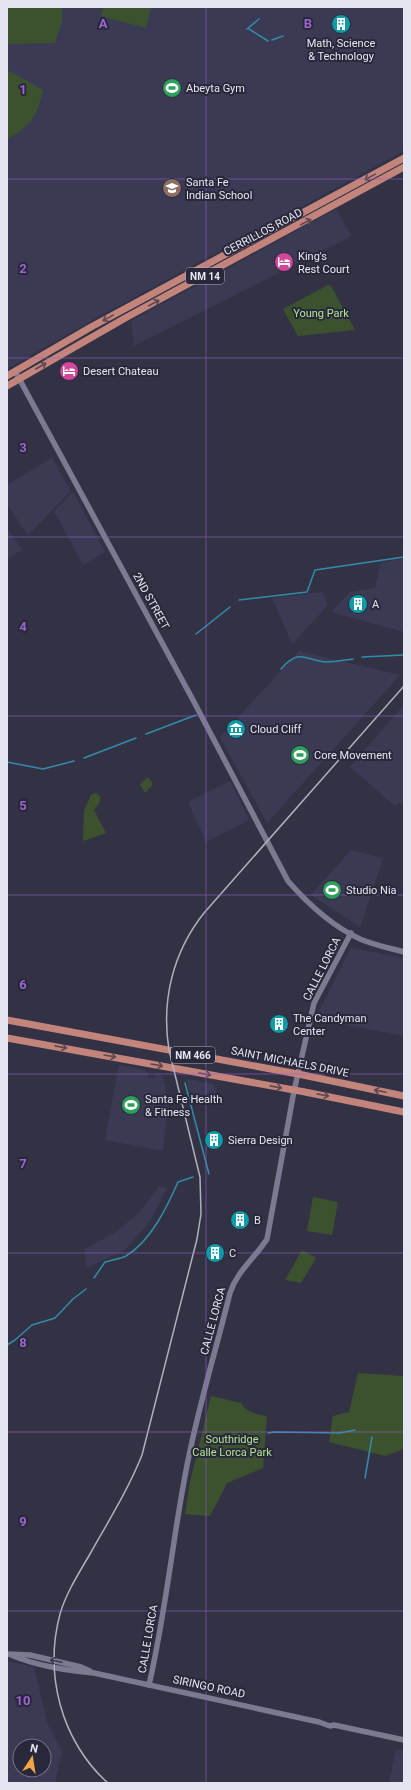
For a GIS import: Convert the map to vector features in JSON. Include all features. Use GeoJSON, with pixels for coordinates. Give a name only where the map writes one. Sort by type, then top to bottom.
{"type":"FeatureCollection","features":[{"type":"Feature","properties":{"kind":"main road","name":"CERRILLOS ROAD"},"geometry":{"type":"LineString","coordinates":[[7,376],[98,324],[404,158]]}},
{"type":"Feature","properties":{"kind":"main road","name":"CERRILLOS ROAD"},"geometry":{"type":"LineString","coordinates":[[7,386],[127,317],[404,167]]}},
{"type":"Feature","properties":{"kind":"main road","name":"SAINT MICHAELS DRIVE"},"geometry":{"type":"LineString","coordinates":[[7,1020],[298,1074],[404,1096]]}},
{"type":"Feature","properties":{"kind":"main road","name":"NM 466"},"geometry":{"type":"LineString","coordinates":[[7,1038],[404,1112]]}},
{"type":"Feature","properties":{"kind":"street","name":"2ND STREET"},"geometry":{"type":"LineString","coordinates":[[15,371],[193,700],[288,881],[303,898],[335,924],[370,943],[404,952]]}},
{"type":"Feature","properties":{"kind":"street","name":"CALLE LORCA"},"geometry":{"type":"LineString","coordinates":[[149,1685],[160,1633],[173,1543],[187,1464],[233,1285],[241,1271],[261,1248],[268,1235],[294,1091],[314,1003],[351,933]]}},
{"type":"Feature","properties":{"kind":"street","name":"SIRINGO ROAD"},"geometry":{"type":"LineString","coordinates":[[9,1654],[33,1663],[68,1670],[94,1673],[319,1722],[324,1721],[334,1725],[404,1740]]}},
{"type":"Feature","properties":{"kind":"shaded area","name":"Santa Fe Indian School"},"geometry":{"type":"Polygon","coordinates":[[[7,7],[404,7],[404,151],[100,316],[7,369],[7,7]]]}},
{"type":"Feature","properties":{"kind":"shaded area"},"geometry":{"type":"Polygon","coordinates":[[[336,209],[352,236],[134,346],[131,321],[336,209]]]}},
{"type":"Feature","properties":{"kind":"shaded area"},"geometry":{"type":"Polygon","coordinates":[[[52,458],[71,491],[28,535],[7,504],[7,485],[52,458]]]}},
{"type":"Feature","properties":{"kind":"shaded area"},"geometry":{"type":"Polygon","coordinates":[[[73,492],[105,552],[83,565],[54,511],[73,492]]]}},
{"type":"Feature","properties":{"kind":"shaded area"},"geometry":{"type":"Polygon","coordinates":[[[7,528],[22,550],[7,559],[7,528]]]}},
{"type":"Feature","properties":{"kind":"shaded area"},"geometry":{"type":"Polygon","coordinates":[[[404,558],[404,632],[331,612],[350,592],[375,588],[381,563],[404,558]]]}},
{"type":"Feature","properties":{"kind":"shaded area"},"geometry":{"type":"Polygon","coordinates":[[[322,592],[328,605],[292,644],[272,598],[322,592]]]}},
{"type":"Feature","properties":{"kind":"shaded area"},"geometry":{"type":"Polygon","coordinates":[[[299,651],[400,675],[267,823],[220,737],[299,651]]]}},
{"type":"Feature","properties":{"kind":"shaded area"},"geometry":{"type":"Polygon","coordinates":[[[404,705],[404,804],[398,803],[395,806],[350,767],[404,705]]]}},
{"type":"Feature","properties":{"kind":"shaded area"},"geometry":{"type":"Polygon","coordinates":[[[230,781],[249,820],[206,842],[188,802],[230,781]]]}},
{"type":"Feature","properties":{"kind":"shaded area"},"geometry":{"type":"Polygon","coordinates":[[[351,850],[383,858],[360,927],[311,895],[351,850]]]}},
{"type":"Feature","properties":{"kind":"shaded area"},"geometry":{"type":"Polygon","coordinates":[[[351,948],[404,958],[404,1036],[315,1019],[351,948]]]}},
{"type":"Feature","properties":{"kind":"shaded area"},"geometry":{"type":"Polygon","coordinates":[[[119,1065],[146,1070],[145,1072],[148,1073],[148,1078],[153,1079],[156,1074],[163,1076],[168,1103],[163,1151],[105,1140],[119,1065]]]}},
{"type":"Feature","properties":{"kind":"shaded area"},"geometry":{"type":"Polygon","coordinates":[[[186,1079],[214,1084],[220,1104],[192,1099],[186,1079]]]}},
{"type":"Feature","properties":{"kind":"shaded area"},"geometry":{"type":"Polygon","coordinates":[[[159,1186],[167,1189],[150,1221],[126,1249],[87,1268],[84,1249],[113,1234],[139,1213],[159,1186]]]}},
{"type":"Feature","properties":{"kind":"shaded area"},"geometry":{"type":"Polygon","coordinates":[[[7,1661],[34,1667],[47,1723],[62,1751],[55,1783],[7,1783],[7,1661]]]}},
{"type":"Feature","properties":{"kind":"shaded area"},"geometry":{"type":"Polygon","coordinates":[[[396,1749],[404,1751],[404,1783],[389,1783],[396,1749]]]}},
{"type":"Feature","properties":{"kind":"green space"},"geometry":{"type":"Polygon","coordinates":[[[7,7],[62,7],[62,21],[55,43],[7,44],[7,7]]]}},
{"type":"Feature","properties":{"kind":"green space"},"geometry":{"type":"Polygon","coordinates":[[[103,7],[151,7],[146,28],[101,16],[103,7]]]}},
{"type":"Feature","properties":{"kind":"green space"},"geometry":{"type":"Polygon","coordinates":[[[7,70],[43,90],[41,100],[32,120],[7,140],[7,70]]]}},
{"type":"Feature","properties":{"kind":"green space","name":"Young Park"},"geometry":{"type":"Polygon","coordinates":[[[328,285],[331,286],[355,330],[298,336],[283,309],[328,285]]]}},
{"type":"Feature","properties":{"kind":"green space"},"geometry":{"type":"Polygon","coordinates":[[[148,777],[153,784],[145,793],[140,784],[148,777]]]}},
{"type":"Feature","properties":{"kind":"green space"},"geometry":{"type":"Polygon","coordinates":[[[96,793],[100,796],[100,802],[94,810],[106,833],[83,841],[84,811],[91,795],[96,793]]]}},
{"type":"Feature","properties":{"kind":"green space"},"geometry":{"type":"Polygon","coordinates":[[[313,1197],[338,1202],[332,1235],[307,1231],[313,1197]]]}},
{"type":"Feature","properties":{"kind":"green space"},"geometry":{"type":"Polygon","coordinates":[[[302,1250],[316,1258],[301,1283],[285,1280],[302,1250]]]}},
{"type":"Feature","properties":{"kind":"green space"},"geometry":{"type":"Polygon","coordinates":[[[358,1373],[404,1376],[404,1449],[385,1456],[329,1442],[333,1416],[349,1412],[358,1373]]]}},
{"type":"Feature","properties":{"kind":"green space","name":"Southridge Calle Lorca Park"},"geometry":{"type":"Polygon","coordinates":[[[211,1396],[241,1403],[249,1411],[267,1416],[263,1468],[227,1483],[210,1516],[185,1514],[190,1482],[211,1396]]]}},
{"type":"Feature","properties":{"kind":"waterway"},"geometry":{"type":"LineString","coordinates":[[247,29],[259,19]]}},
{"type":"Feature","properties":{"kind":"waterway"},"geometry":{"type":"LineString","coordinates":[[249,29],[268,41]]}},
{"type":"Feature","properties":{"kind":"waterway"},"geometry":{"type":"LineString","coordinates":[[272,40],[283,36]]}},
{"type":"Feature","properties":{"kind":"waterway"},"geometry":{"type":"LineString","coordinates":[[239,600],[307,592],[315,570],[404,557]]}},
{"type":"Feature","properties":{"kind":"waterway"},"geometry":{"type":"LineString","coordinates":[[196,634],[230,607]]}},
{"type":"Feature","properties":{"kind":"waterway"},"geometry":{"type":"LineString","coordinates":[[362,657],[404,655]]}},
{"type":"Feature","properties":{"kind":"waterway"},"geometry":{"type":"LineString","coordinates":[[281,669],[293,658],[298,657],[327,662],[353,659]]}},
{"type":"Feature","properties":{"kind":"waterway"},"geometry":{"type":"LineString","coordinates":[[146,734],[196,715]]}},
{"type":"Feature","properties":{"kind":"waterway"},"geometry":{"type":"LineString","coordinates":[[84,758],[136,738]]}},
{"type":"Feature","properties":{"kind":"waterway"},"geometry":{"type":"LineString","coordinates":[[7,762],[43,769],[74,761]]}},
{"type":"Feature","properties":{"kind":"waterway"},"geometry":{"type":"LineString","coordinates":[[185,1083],[209,1174]]}},
{"type":"Feature","properties":{"kind":"waterway"},"geometry":{"type":"LineString","coordinates":[[94,1278],[105,1262],[126,1256],[143,1242],[157,1223],[178,1182],[193,1177]]}},
{"type":"Feature","properties":{"kind":"waterway"},"geometry":{"type":"LineString","coordinates":[[7,1345],[32,1325],[55,1318],[73,1299],[86,1289]]}},
{"type":"Feature","properties":{"kind":"waterway"},"geometry":{"type":"LineString","coordinates":[[268,1433],[340,1433],[355,1430]]}},
{"type":"Feature","properties":{"kind":"waterway"},"geometry":{"type":"LineString","coordinates":[[365,1478],[372,1437]]}},
{"type":"Feature","properties":{"kind":"railway"},"geometry":{"type":"LineString","coordinates":[[108,1783],[92,1766],[78,1747],[63,1715],[57,1693],[54,1670],[54,1648],[57,1625],[69,1591],[111,1518],[142,1455],[197,1239],[201,1214],[200,1177],[169,1050],[167,1031],[168,995],[172,977],[184,944],[204,913],[404,686]]}},
{"type":"Feature","properties":{"kind":"place","name":"Math, Science & Technology"},"geometry":{"type":"Point","coordinates":[341,24]}},
{"type":"Feature","properties":{"kind":"place","name":"Abeyta Gym"},"geometry":{"type":"Point","coordinates":[172,88]}},
{"type":"Feature","properties":{"kind":"place","name":"Santa Fe Indian School"},"geometry":{"type":"Point","coordinates":[172,188]}},
{"type":"Feature","properties":{"kind":"place","name":"King's Rest Court"},"geometry":{"type":"Point","coordinates":[284,262]}},
{"type":"Feature","properties":{"kind":"place","name":"Desert Chateau"},"geometry":{"type":"Point","coordinates":[69,371]}},
{"type":"Feature","properties":{"kind":"place","name":"A"},"geometry":{"type":"Point","coordinates":[358,604]}},
{"type":"Feature","properties":{"kind":"place","name":"Cloud Cliff"},"geometry":{"type":"Point","coordinates":[236,729]}},
{"type":"Feature","properties":{"kind":"place","name":"Core Movement"},"geometry":{"type":"Point","coordinates":[300,755]}},
{"type":"Feature","properties":{"kind":"place","name":"Studio Nia"},"geometry":{"type":"Point","coordinates":[332,890]}},
{"type":"Feature","properties":{"kind":"place","name":"The Candyman Center"},"geometry":{"type":"Point","coordinates":[279,1024]}},
{"type":"Feature","properties":{"kind":"place","name":"Santa Fe Health & Fitness"},"geometry":{"type":"Point","coordinates":[131,1105]}},
{"type":"Feature","properties":{"kind":"place","name":"Sierra Design"},"geometry":{"type":"Point","coordinates":[214,1140]}},
{"type":"Feature","properties":{"kind":"place","name":"B"},"geometry":{"type":"Point","coordinates":[240,1220]}},
{"type":"Feature","properties":{"kind":"place","name":"C"},"geometry":{"type":"Point","coordinates":[215,1253]}}]}
